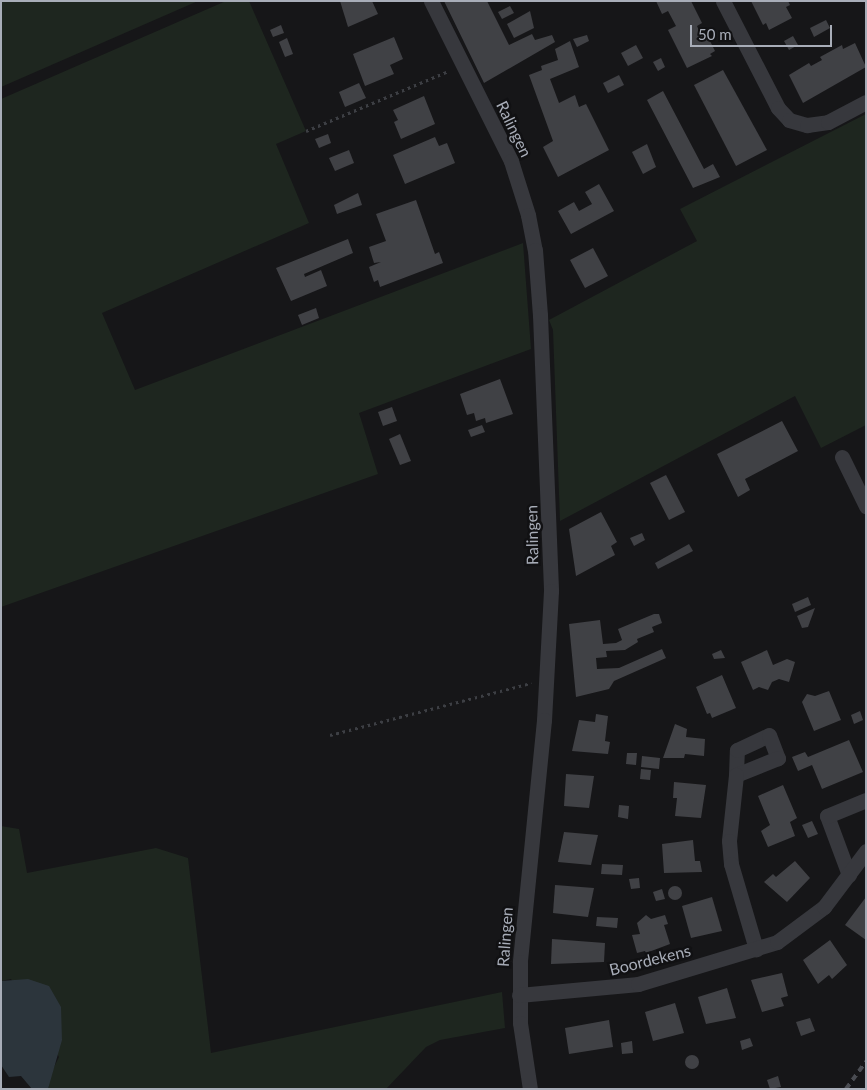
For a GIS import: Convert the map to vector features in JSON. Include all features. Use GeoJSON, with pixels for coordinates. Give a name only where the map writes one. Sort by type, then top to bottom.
{"type":"FeatureCollection","features":[{"type":"Feature","properties":{"kind":"street","name":"Ralingen"},"geometry":{"type":"LineString","coordinates":[[430,1],[511,161],[528,215],[535,250],[549,496],[551,591],[547,679],[524,911],[519,995],[530,1089]]}},
{"type":"Feature","properties":{"kind":"street"},"geometry":{"type":"LineString","coordinates":[[723,1],[778,108],[789,120],[806,125],[828,122],[866,102]]}},
{"type":"Feature","properties":{"kind":"street"},"geometry":{"type":"LineString","coordinates":[[842,457],[866,506]]}},
{"type":"Feature","properties":{"kind":"street"},"geometry":{"type":"LineString","coordinates":[[736,775],[729,840],[731,864],[756,949]]}},
{"type":"Feature","properties":{"kind":"street"},"geometry":{"type":"LineString","coordinates":[[849,875],[826,816],[866,800]]}},
{"type":"Feature","properties":{"kind":"street","name":"Boordekens"},"geometry":{"type":"LineString","coordinates":[[519,995],[638,984],[756,949],[792,934],[824,907],[866,851]]}},
{"type":"Feature","properties":{"kind":"path"},"geometry":{"type":"LineString","coordinates":[[306,130],[463,65]]}},
{"type":"Feature","properties":{"kind":"path"},"geometry":{"type":"LineString","coordinates":[[330,735],[547,679]]}},
{"type":"Feature","properties":{"kind":"shaded area"},"geometry":{"type":"Polygon","coordinates":[[[1,1],[198,1],[1,87],[1,1]]]}},
{"type":"Feature","properties":{"kind":"shaded area"},"geometry":{"type":"Polygon","coordinates":[[[226,1],[249,1],[306,131],[276,144],[309,223],[102,313],[135,390],[523,243],[531,349],[359,413],[378,474],[1,607],[1,99],[226,1]]]}},
{"type":"Feature","properties":{"kind":"shaded area"},"geometry":{"type":"Polygon","coordinates":[[[866,114],[866,425],[821,448],[795,396],[560,521],[553,330],[549,320],[697,241],[680,209],[866,114]]]}},
{"type":"Feature","properties":{"kind":"shaded area"},"geometry":{"type":"Polygon","coordinates":[[[1,826],[19,829],[27,873],[156,848],[188,858],[211,1053],[502,992],[505,1028],[440,1040],[426,1047],[386,1089],[48,1089],[50,1075],[59,1057],[11,979],[1,981],[1,826]]]}},
{"type":"Feature","properties":{"kind":"shaded area"},"geometry":{"type":"Polygon","coordinates":[[[28,979],[49,986],[61,1007],[62,1040],[48,1089],[32,1089],[21,1076],[9,1077],[1,1065],[1,981],[28,979]]]}},
{"type":"Feature","properties":{"kind":"building"},"geometry":{"type":"Polygon","coordinates":[[[340,1],[372,1],[378,14],[348,27],[340,1]]]}},
{"type":"Feature","properties":{"kind":"building"},"geometry":{"type":"Polygon","coordinates":[[[444,1],[487,1],[509,45],[532,34],[535,40],[552,35],[555,42],[484,83],[444,1]]]}},
{"type":"Feature","properties":{"kind":"building"},"geometry":{"type":"Polygon","coordinates":[[[656,1],[691,1],[702,23],[697,26],[701,35],[706,33],[715,51],[710,54],[712,56],[687,68],[668,30],[676,26],[668,11],[662,14],[656,1]]]}},
{"type":"Feature","properties":{"kind":"building"},"geometry":{"type":"Polygon","coordinates":[[[751,1],[788,1],[790,5],[786,7],[792,18],[769,30],[766,23],[763,25],[751,1]]]}},
{"type":"Feature","properties":{"kind":"building"},"geometry":{"type":"Polygon","coordinates":[[[510,6],[514,13],[502,19],[498,12],[510,6]]]}},
{"type":"Feature","properties":{"kind":"building"},"geometry":{"type":"Polygon","coordinates":[[[530,11],[534,28],[514,38],[507,24],[530,11]]]}},
{"type":"Feature","properties":{"kind":"building"},"geometry":{"type":"Polygon","coordinates":[[[826,20],[830,28],[814,37],[810,28],[826,20]]]}},
{"type":"Feature","properties":{"kind":"building"},"geometry":{"type":"Polygon","coordinates":[[[281,25],[284,33],[273,37],[270,30],[281,25]]]}},
{"type":"Feature","properties":{"kind":"building"},"geometry":{"type":"Polygon","coordinates":[[[587,35],[589,41],[577,47],[573,39],[587,35]]]}},
{"type":"Feature","properties":{"kind":"building"},"geometry":{"type":"Polygon","coordinates":[[[793,36],[798,45],[789,50],[784,41],[793,36]]]}},
{"type":"Feature","properties":{"kind":"building"},"geometry":{"type":"Polygon","coordinates":[[[394,37],[403,59],[390,65],[394,74],[365,86],[353,54],[394,37]]]}},
{"type":"Feature","properties":{"kind":"building"},"geometry":{"type":"Polygon","coordinates":[[[287,38],[293,54],[285,57],[279,42],[287,38]]]}},
{"type":"Feature","properties":{"kind":"building"},"geometry":{"type":"Polygon","coordinates":[[[570,41],[579,67],[550,79],[559,103],[575,95],[579,107],[586,104],[609,150],[558,177],[543,147],[553,141],[529,75],[542,70],[541,66],[558,60],[555,49],[570,41]]]}},
{"type":"Feature","properties":{"kind":"building"},"geometry":{"type":"Polygon","coordinates":[[[855,43],[866,67],[803,103],[789,75],[809,63],[811,66],[822,60],[820,57],[842,45],[843,49],[855,43]]]}},
{"type":"Feature","properties":{"kind":"building"},"geometry":{"type":"Polygon","coordinates":[[[636,45],[643,58],[628,66],[621,53],[636,45]]]}},
{"type":"Feature","properties":{"kind":"building"},"geometry":{"type":"Polygon","coordinates":[[[661,58],[665,67],[658,71],[653,62],[661,58]]]}},
{"type":"Feature","properties":{"kind":"building"},"geometry":{"type":"Polygon","coordinates":[[[723,70],[767,150],[736,166],[694,85],[723,70]]]}},
{"type":"Feature","properties":{"kind":"building"},"geometry":{"type":"Polygon","coordinates":[[[619,75],[624,85],[608,93],[603,83],[619,75]]]}},
{"type":"Feature","properties":{"kind":"building"},"geometry":{"type":"Polygon","coordinates":[[[359,83],[366,98],[345,107],[339,92],[359,83]]]}},
{"type":"Feature","properties":{"kind":"building"},"geometry":{"type":"Polygon","coordinates":[[[663,91],[704,169],[713,164],[720,177],[693,188],[647,100],[663,91]]]}},
{"type":"Feature","properties":{"kind":"building"},"geometry":{"type":"Polygon","coordinates":[[[424,96],[435,124],[401,139],[394,122],[398,120],[393,110],[424,96]]]}},
{"type":"Feature","properties":{"kind":"building"},"geometry":{"type":"Polygon","coordinates":[[[328,134],[331,143],[319,148],[315,139],[328,134]]]}},
{"type":"Feature","properties":{"kind":"building"},"geometry":{"type":"Polygon","coordinates":[[[435,137],[439,146],[447,143],[455,163],[405,184],[393,155],[435,137]]]}},
{"type":"Feature","properties":{"kind":"building"},"geometry":{"type":"Polygon","coordinates":[[[647,144],[656,167],[643,174],[632,152],[647,144]]]}},
{"type":"Feature","properties":{"kind":"building"},"geometry":{"type":"Polygon","coordinates":[[[349,150],[354,163],[335,171],[329,158],[349,150]]]}},
{"type":"Feature","properties":{"kind":"building"},"geometry":{"type":"Polygon","coordinates":[[[599,184],[614,211],[571,234],[558,211],[574,202],[579,211],[592,204],[585,192],[599,184]]]}},
{"type":"Feature","properties":{"kind":"building"},"geometry":{"type":"Polygon","coordinates":[[[358,193],[362,205],[337,214],[334,205],[358,193]]]}},
{"type":"Feature","properties":{"kind":"building"},"geometry":{"type":"Polygon","coordinates":[[[416,200],[435,254],[439,252],[443,263],[380,287],[378,280],[374,282],[369,267],[381,262],[374,263],[369,247],[386,241],[376,214],[416,200]]]}},
{"type":"Feature","properties":{"kind":"building"},"geometry":{"type":"Polygon","coordinates":[[[348,239],[353,253],[304,274],[305,277],[321,270],[327,286],[291,301],[276,268],[348,239]]]}},
{"type":"Feature","properties":{"kind":"building"},"geometry":{"type":"Polygon","coordinates":[[[593,248],[608,276],[585,288],[570,260],[593,248]]]}},
{"type":"Feature","properties":{"kind":"building"},"geometry":{"type":"Polygon","coordinates":[[[316,308],[319,318],[302,325],[298,315],[316,308]]]}},
{"type":"Feature","properties":{"kind":"building"},"geometry":{"type":"Polygon","coordinates":[[[500,379],[513,414],[486,423],[485,418],[476,421],[474,413],[467,415],[460,394],[500,379]]]}},
{"type":"Feature","properties":{"kind":"building"},"geometry":{"type":"Polygon","coordinates":[[[392,407],[397,421],[383,426],[378,412],[392,407]]]}},
{"type":"Feature","properties":{"kind":"building"},"geometry":{"type":"Polygon","coordinates":[[[782,421],[798,451],[745,479],[750,490],[738,497],[717,454],[782,421]]]}},
{"type":"Feature","properties":{"kind":"building"},"geometry":{"type":"Polygon","coordinates":[[[482,425],[485,432],[471,437],[468,430],[482,425]]]}},
{"type":"Feature","properties":{"kind":"building"},"geometry":{"type":"Polygon","coordinates":[[[400,434],[411,461],[400,465],[389,439],[400,434]]]}},
{"type":"Feature","properties":{"kind":"building"},"geometry":{"type":"Polygon","coordinates":[[[666,475],[685,512],[669,520],[650,483],[666,475]]]}},
{"type":"Feature","properties":{"kind":"building"},"geometry":{"type":"Polygon","coordinates":[[[601,512],[617,542],[611,546],[615,555],[576,576],[569,529],[601,512]]]}},
{"type":"Feature","properties":{"kind":"building"},"geometry":{"type":"Polygon","coordinates":[[[642,533],[645,540],[634,546],[630,538],[642,533]]]}},
{"type":"Feature","properties":{"kind":"building"},"geometry":{"type":"Polygon","coordinates":[[[689,544],[693,551],[658,569],[655,563],[689,544]]]}},
{"type":"Feature","properties":{"kind":"building"},"geometry":{"type":"Polygon","coordinates":[[[808,597],[811,605],[795,612],[792,604],[808,597]]]}},
{"type":"Feature","properties":{"kind":"building"},"geometry":{"type":"Polygon","coordinates":[[[815,608],[808,627],[802,628],[797,616],[815,608]]]}},
{"type":"Feature","properties":{"kind":"building"},"geometry":{"type":"Polygon","coordinates":[[[654,614],[659,614],[662,623],[652,627],[654,632],[637,639],[638,642],[625,650],[606,651],[607,657],[596,658],[597,669],[619,668],[662,649],[666,658],[614,681],[609,689],[576,697],[569,624],[600,620],[603,644],[616,643],[622,640],[618,629],[654,614]]]}},
{"type":"Feature","properties":{"kind":"building"},"geometry":{"type":"Polygon","coordinates":[[[721,650],[725,658],[714,659],[712,654],[721,650]]]}},
{"type":"Feature","properties":{"kind":"building"},"geometry":{"type":"Polygon","coordinates":[[[767,650],[773,665],[787,659],[795,662],[789,682],[779,679],[772,682],[768,690],[759,687],[753,690],[741,662],[767,650]]]}},
{"type":"Feature","properties":{"kind":"building"},"geometry":{"type":"Polygon","coordinates":[[[722,675],[736,708],[712,718],[710,713],[707,714],[696,687],[722,675]]]}},
{"type":"Feature","properties":{"kind":"building"},"geometry":{"type":"Polygon","coordinates":[[[829,691],[841,720],[814,731],[802,702],[807,694],[815,696],[829,691]]]}},
{"type":"Feature","properties":{"kind":"building"},"geometry":{"type":"Polygon","coordinates":[[[860,711],[863,720],[854,724],[851,715],[860,711]]]}},
{"type":"Feature","properties":{"kind":"building"},"geometry":{"type":"Polygon","coordinates":[[[596,714],[608,716],[605,741],[610,742],[608,754],[572,751],[579,720],[595,722],[596,714]]]}},
{"type":"Feature","properties":{"kind":"building"},"geometry":{"type":"Polygon","coordinates":[[[675,724],[687,729],[686,737],[705,739],[704,756],[685,754],[684,758],[663,758],[675,724]]]}},
{"type":"Feature","properties":{"kind":"building"},"geometry":{"type":"Polygon","coordinates":[[[849,740],[863,772],[822,789],[812,765],[798,771],[792,757],[805,752],[808,757],[849,740]]]}},
{"type":"Feature","properties":{"kind":"building"},"geometry":{"type":"Polygon","coordinates":[[[627,753],[637,753],[636,765],[626,764],[627,753]]]}},
{"type":"Feature","properties":{"kind":"building"},"geometry":{"type":"Polygon","coordinates":[[[642,756],[660,758],[659,769],[641,767],[642,756]]]}},
{"type":"Feature","properties":{"kind":"building"},"geometry":{"type":"Polygon","coordinates":[[[641,769],[651,770],[650,780],[640,779],[641,769]]]}},
{"type":"Feature","properties":{"kind":"building"},"geometry":{"type":"Polygon","coordinates":[[[566,774],[594,776],[589,808],[564,806],[566,774]]]}},
{"type":"Feature","properties":{"kind":"building"},"geometry":{"type":"Polygon","coordinates":[[[674,782],[706,785],[701,818],[675,816],[677,798],[673,798],[674,782]]]}},
{"type":"Feature","properties":{"kind":"building"},"geometry":{"type":"Polygon","coordinates":[[[783,785],[797,818],[790,822],[795,836],[768,847],[761,831],[770,825],[758,796],[783,785]]]}},
{"type":"Feature","properties":{"kind":"building"},"geometry":{"type":"Polygon","coordinates":[[[619,805],[629,806],[628,819],[618,817],[619,805]]]}},
{"type":"Feature","properties":{"kind":"building"},"geometry":{"type":"Polygon","coordinates":[[[812,821],[818,834],[808,838],[802,825],[812,821]]]}},
{"type":"Feature","properties":{"kind":"building"},"geometry":{"type":"Polygon","coordinates":[[[564,832],[598,835],[591,865],[558,862],[564,832]]]}},
{"type":"Feature","properties":{"kind":"building"},"geometry":{"type":"Polygon","coordinates":[[[693,840],[695,861],[700,861],[702,872],[664,873],[662,844],[693,840]]]}},
{"type":"Feature","properties":{"kind":"building"},"geometry":{"type":"Polygon","coordinates":[[[795,861],[810,878],[787,902],[764,882],[773,874],[776,877],[795,861]]]}},
{"type":"Feature","properties":{"kind":"building"},"geometry":{"type":"Polygon","coordinates":[[[602,864],[623,865],[622,875],[601,874],[602,864]]]}},
{"type":"Feature","properties":{"kind":"building"},"geometry":{"type":"Polygon","coordinates":[[[639,878],[640,888],[631,889],[629,879],[639,878]]]}},
{"type":"Feature","properties":{"kind":"building"},"geometry":{"type":"Polygon","coordinates":[[[555,885],[594,888],[588,917],[553,913],[555,885]]]}},
{"type":"Feature","properties":{"kind":"building"},"geometry":{"type":"Polygon","coordinates":[[[675,886],[680,888],[682,893],[680,898],[675,900],[670,898],[668,893],[670,888],[675,886]]]}},
{"type":"Feature","properties":{"kind":"building"},"geometry":{"type":"Polygon","coordinates":[[[662,889],[665,899],[656,901],[653,892],[662,889]]]}},
{"type":"Feature","properties":{"kind":"building"},"geometry":{"type":"Polygon","coordinates":[[[712,897],[722,931],[691,938],[682,906],[712,897]]]}},
{"type":"Feature","properties":{"kind":"building"},"geometry":{"type":"Polygon","coordinates":[[[866,897],[866,940],[845,925],[866,897]]]}},
{"type":"Feature","properties":{"kind":"building"},"geometry":{"type":"Polygon","coordinates":[[[646,915],[651,919],[665,915],[668,924],[664,925],[670,944],[646,953],[645,951],[637,953],[632,935],[640,934],[637,923],[646,915]]]}},
{"type":"Feature","properties":{"kind":"building"},"geometry":{"type":"Polygon","coordinates":[[[597,917],[618,918],[617,928],[596,926],[597,917]]]}},
{"type":"Feature","properties":{"kind":"building"},"geometry":{"type":"Polygon","coordinates":[[[552,939],[605,943],[604,962],[551,964],[552,939]]]}},
{"type":"Feature","properties":{"kind":"building"},"geometry":{"type":"Polygon","coordinates":[[[830,940],[847,965],[832,979],[829,975],[818,984],[803,960],[830,940]]]}},
{"type":"Feature","properties":{"kind":"building"},"geometry":{"type":"Polygon","coordinates":[[[782,973],[788,996],[781,998],[784,1006],[762,1012],[751,980],[782,973]]]}},
{"type":"Feature","properties":{"kind":"building"},"geometry":{"type":"Polygon","coordinates":[[[727,988],[736,1018],[706,1024],[698,997],[727,988]]]}},
{"type":"Feature","properties":{"kind":"building"},"geometry":{"type":"Polygon","coordinates":[[[675,1003],[684,1033],[653,1041],[645,1012],[675,1003]]]}},
{"type":"Feature","properties":{"kind":"building"},"geometry":{"type":"Polygon","coordinates":[[[810,1018],[815,1031],[801,1036],[796,1022],[810,1018]]]}},
{"type":"Feature","properties":{"kind":"building"},"geometry":{"type":"Polygon","coordinates":[[[609,1020],[613,1047],[569,1054],[565,1028],[609,1020]]]}},
{"type":"Feature","properties":{"kind":"building"},"geometry":{"type":"Polygon","coordinates":[[[750,1038],[753,1046],[742,1050],[740,1041],[750,1038]]]}},
{"type":"Feature","properties":{"kind":"building"},"geometry":{"type":"Polygon","coordinates":[[[632,1041],[633,1053],[622,1054],[621,1043],[632,1041]]]}},
{"type":"Feature","properties":{"kind":"building"},"geometry":{"type":"Polygon","coordinates":[[[689,1055],[695,1055],[699,1062],[695,1069],[689,1069],[685,1065],[685,1059],[689,1055]]]}},
{"type":"Feature","properties":{"kind":"building"},"geometry":{"type":"Polygon","coordinates":[[[778,1076],[781,1087],[770,1089],[767,1080],[778,1076]]]}},
{"type":"Feature","properties":{"kind":"railway"},"geometry":{"type":"LineString","coordinates":[[846,1089],[866,1061]]}}]}
